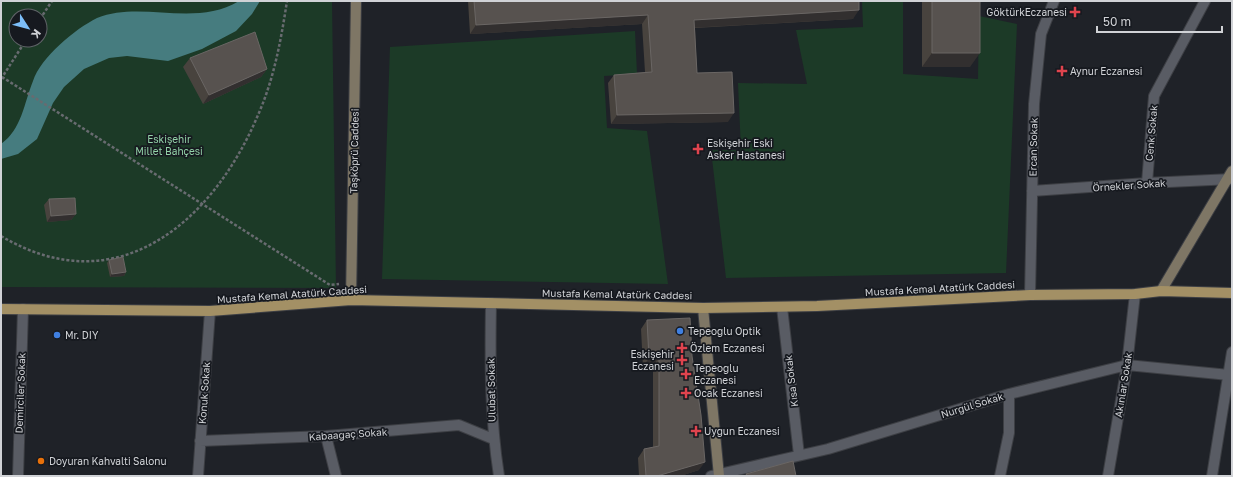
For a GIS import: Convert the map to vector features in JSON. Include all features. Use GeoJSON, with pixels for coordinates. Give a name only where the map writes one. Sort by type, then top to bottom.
{"type":"FeatureCollection","features":[{"type":"Feature","properties":{"kind":"main road","name":"Taşköprü Caddesi"},"geometry":{"type":"LineString","coordinates":[[351,300],[356,1]]}},
{"type":"Feature","properties":{"kind":"main road"},"geometry":{"type":"LineString","coordinates":[[1161,291],[1229,180],[1232,171]]}},
{"type":"Feature","properties":{"kind":"main road","name":"Mustafa Kemal Atatürk Caddesi"},"geometry":{"type":"LineString","coordinates":[[1,309],[210,311],[351,300],[703,308],[782,307],[1030,295],[1135,294],[1161,291],[1232,293]]}},
{"type":"Feature","properties":{"kind":"main road"},"geometry":{"type":"LineString","coordinates":[[703,308],[716,475]]}},
{"type":"Feature","properties":{"kind":"street","name":"Ercan Sokak"},"geometry":{"type":"LineString","coordinates":[[1030,295],[1034,104],[1041,34],[1054,1]]}},
{"type":"Feature","properties":{"kind":"street","name":"Cenk Sokak"},"geometry":{"type":"LineString","coordinates":[[1147,183],[1154,96],[1205,1]]}},
{"type":"Feature","properties":{"kind":"street","name":"Örnekler Sokak"},"geometry":{"type":"LineString","coordinates":[[1032,192],[1147,183],[1229,180]]}},
{"type":"Feature","properties":{"kind":"street","name":"Akınlar Sokak"},"geometry":{"type":"LineString","coordinates":[[1108,476],[1127,365],[1135,294]]}},
{"type":"Feature","properties":{"kind":"street","name":"Ulubat Sokak"},"geometry":{"type":"LineString","coordinates":[[491,304],[490,389],[493,439],[499,476]]}},
{"type":"Feature","properties":{"kind":"street","name":"Kısa Sokak"},"geometry":{"type":"LineString","coordinates":[[782,307],[800,455]]}},
{"type":"Feature","properties":{"kind":"street","name":"Demirciler Sokak"},"geometry":{"type":"LineString","coordinates":[[18,476],[23,309]]}},
{"type":"Feature","properties":{"kind":"street","name":"Konuk Sokak"},"geometry":{"type":"LineString","coordinates":[[198,476],[210,311]]}},
{"type":"Feature","properties":{"kind":"street"},"geometry":{"type":"LineString","coordinates":[[1212,476],[1227,421],[1228,375],[1232,352]]}},
{"type":"Feature","properties":{"kind":"street","name":"Nurgül Sokak"},"geometry":{"type":"LineString","coordinates":[[716,475],[828,449],[1009,394],[1127,365],[1228,375]]}},
{"type":"Feature","properties":{"kind":"street"},"geometry":{"type":"LineString","coordinates":[[1000,476],[1009,433],[1009,394]]}},
{"type":"Feature","properties":{"kind":"street","name":"Kabaağaç Sokak"},"geometry":{"type":"LineString","coordinates":[[200,441],[326,436],[459,425],[493,439]]}},
{"type":"Feature","properties":{"kind":"street"},"geometry":{"type":"LineString","coordinates":[[326,436],[336,476]]}},
{"type":"Feature","properties":{"kind":"path"},"geometry":{"type":"LineString","coordinates":[[1,236],[38,255],[59,260],[80,262],[101,261],[122,256],[156,241],[182,224],[202,205],[232,165],[258,114],[277,57],[286,1]]}},
{"type":"Feature","properties":{"kind":"path"},"geometry":{"type":"LineString","coordinates":[[21,48],[2,78],[330,285]]}},
{"type":"Feature","properties":{"kind":"green space","name":"Eskişehir Millet Bahçesi"},"geometry":{"type":"Polygon","coordinates":[[[1,1],[332,1],[336,288],[1,287],[1,1]]]}},
{"type":"Feature","properties":{"kind":"green space"},"geometry":{"type":"Polygon","coordinates":[[[862,1],[903,1],[903,74],[978,79],[979,16],[1017,24],[1006,273],[726,278],[711,150],[741,150],[738,83],[807,84],[796,30],[863,27],[862,1]]]}},
{"type":"Feature","properties":{"kind":"green space"},"geometry":{"type":"Polygon","coordinates":[[[635,31],[637,74],[604,76],[607,128],[647,131],[668,284],[382,279],[390,47],[635,31]]]}},
{"type":"Feature","properties":{"kind":"water"},"geometry":{"type":"Polygon","coordinates":[[[239,1],[260,1],[252,14],[236,31],[202,49],[168,61],[127,56],[109,58],[84,69],[64,87],[53,103],[37,139],[18,154],[1,159],[1,144],[14,131],[22,115],[37,72],[51,53],[69,36],[88,23],[97,18],[114,13],[204,13],[222,9],[239,1]]]}},
{"type":"Feature","properties":{"kind":"building"},"geometry":{"type":"Polygon","coordinates":[[[474,1],[859,1],[859,10],[694,20],[697,73],[732,72],[734,113],[617,115],[614,75],[652,72],[648,15],[476,25],[474,1]]]}},
{"type":"Feature","properties":{"kind":"building"},"geometry":{"type":"Polygon","coordinates":[[[932,1],[980,1],[980,53],[932,53],[932,1]]]}},
{"type":"Feature","properties":{"kind":"building"},"geometry":{"type":"Polygon","coordinates":[[[255,32],[267,69],[209,95],[190,58],[255,32]]]}},
{"type":"Feature","properties":{"kind":"building"},"geometry":{"type":"Polygon","coordinates":[[[75,198],[76,214],[51,216],[49,199],[75,198]]]}},
{"type":"Feature","properties":{"kind":"building"},"geometry":{"type":"Polygon","coordinates":[[[123,257],[126,272],[112,274],[109,260],[123,257]]]}},
{"type":"Feature","properties":{"kind":"building"},"geometry":{"type":"Polygon","coordinates":[[[690,318],[692,356],[701,415],[705,462],[657,476],[646,476],[644,449],[659,446],[659,357],[649,358],[647,320],[690,318]]]}},
{"type":"Feature","properties":{"kind":"building"},"geometry":{"type":"Polygon","coordinates":[[[793,461],[796,476],[747,476],[746,474],[793,461]]]}},
{"type":"Feature","properties":{"kind":"place","name":"GöktürkEczanesi"},"geometry":{"type":"Point","coordinates":[1075,12]}},
{"type":"Feature","properties":{"kind":"place","name":"Aynur Eczanesi"},"geometry":{"type":"Point","coordinates":[1062,71]}},
{"type":"Feature","properties":{"kind":"place","name":"Eskişehir Eski Asker Hastanesi"},"geometry":{"type":"Point","coordinates":[698,149]}},
{"type":"Feature","properties":{"kind":"place","name":"Tepeoğlu Optik"},"geometry":{"type":"Point","coordinates":[680,331]}},
{"type":"Feature","properties":{"kind":"place","name":"Mr. DIY"},"geometry":{"type":"Point","coordinates":[57,335]}},
{"type":"Feature","properties":{"kind":"place","name":"Özlem Eczanesi"},"geometry":{"type":"Point","coordinates":[682,348]}},
{"type":"Feature","properties":{"kind":"place","name":"Eskişehir Eczanesi"},"geometry":{"type":"Point","coordinates":[682,360]}},
{"type":"Feature","properties":{"kind":"place","name":"Tepeoğlu Eczanesi"},"geometry":{"type":"Point","coordinates":[686,374]}},
{"type":"Feature","properties":{"kind":"place","name":"Ocak Eczanesi"},"geometry":{"type":"Point","coordinates":[686,393]}},
{"type":"Feature","properties":{"kind":"place","name":"Uygun Eczanesi"},"geometry":{"type":"Point","coordinates":[696,431]}},
{"type":"Feature","properties":{"kind":"place","name":"Doyuran Kahvalti Salonu"},"geometry":{"type":"Point","coordinates":[41,461]}}]}
